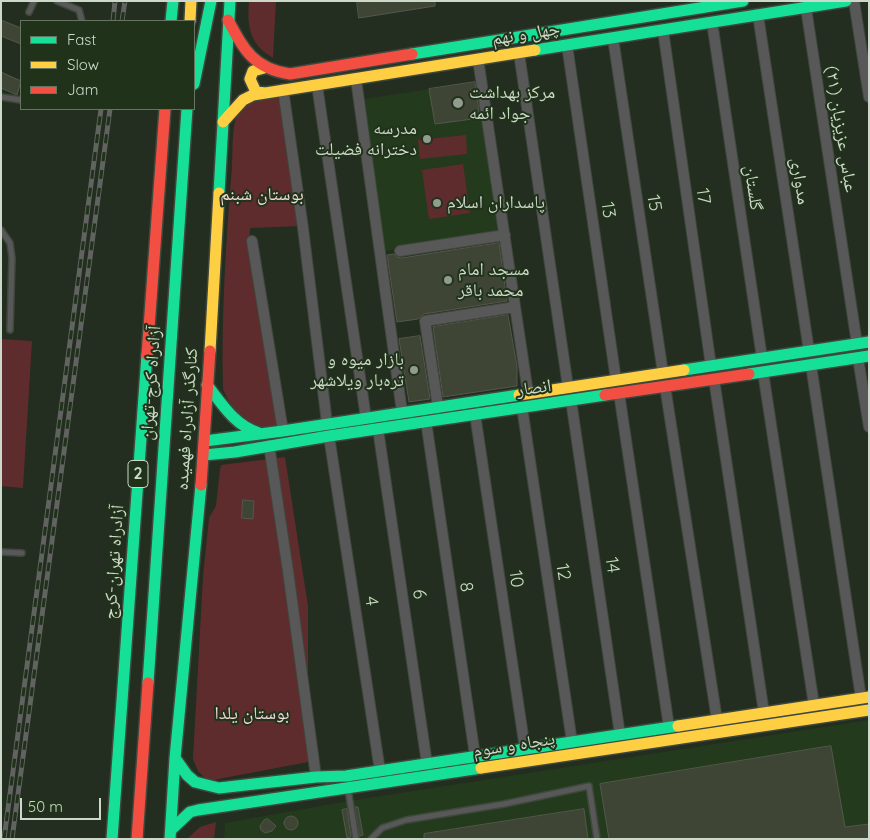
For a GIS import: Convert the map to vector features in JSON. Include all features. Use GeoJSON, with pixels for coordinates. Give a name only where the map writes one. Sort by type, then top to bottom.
{"type":"FeatureCollection","features":[{"type":"Feature","properties":{"kind":"main road"},"geometry":{"type":"LineString","coordinates":[[171,20],[173,1]]}},
{"type":"Feature","properties":{"kind":"main road"},"geometry":{"type":"LineString","coordinates":[[190,20],[191,1]]}},
{"type":"Feature","properties":{"kind":"main road"},"geometry":{"type":"LineString","coordinates":[[195,79],[210,1]]}},
{"type":"Feature","properties":{"kind":"main road","name":"کنارگذر آزادراه فهمیده"},"geometry":{"type":"LineString","coordinates":[[170,834],[175,758],[204,455],[230,1]]}},
{"type":"Feature","properties":{"kind":"main road","name":"چهل و نهم"},"geometry":{"type":"LineString","coordinates":[[228,20],[244,49],[256,63],[264,68],[290,74],[743,1]]}},
{"type":"Feature","properties":{"kind":"main road","name":"چهل و نهم"},"geometry":{"type":"LineString","coordinates":[[223,122],[243,100],[254,95],[846,1]]}},
{"type":"Feature","properties":{"kind":"main road"},"geometry":{"type":"LineString","coordinates":[[264,68],[253,71],[250,78],[256,92],[266,93]]}},
{"type":"Feature","properties":{"kind":"main road","name":"آزادراه تهران-کرج"},"geometry":{"type":"LineString","coordinates":[[112,839],[165,110]]}},
{"type":"Feature","properties":{"kind":"main road","name":"آزادراه کرج-تهران"},"geometry":{"type":"LineString","coordinates":[[136,839],[188,111]]}},
{"type":"Feature","properties":{"kind":"main road","name":"انصار"},"geometry":{"type":"LineString","coordinates":[[205,441],[263,434],[863,343]]}},
{"type":"Feature","properties":{"kind":"main road","name":"انصار"},"geometry":{"type":"LineString","coordinates":[[204,455],[235,452],[426,421],[864,357]]}},
{"type":"Feature","properties":{"kind":"main road"},"geometry":{"type":"LineString","coordinates":[[207,385],[239,424],[248,430],[263,434]]}},
{"type":"Feature","properties":{"kind":"main road","name":"پنجاه و سوم"},"geometry":{"type":"LineString","coordinates":[[195,782],[219,788],[316,777],[346,776],[865,698]]}},
{"type":"Feature","properties":{"kind":"main road","name":"پنجاه و سوم"},"geometry":{"type":"LineString","coordinates":[[190,812],[869,710]]}},
{"type":"Feature","properties":{"kind":"main road"},"geometry":{"type":"LineString","coordinates":[[175,758],[187,775],[195,782]]}},
{"type":"Feature","properties":{"kind":"main road"},"geometry":{"type":"LineString","coordinates":[[346,776],[348,788]]}},
{"type":"Feature","properties":{"kind":"main road"},"geometry":{"type":"LineString","coordinates":[[170,834],[190,812],[183,800],[182,792],[186,784],[195,782]]}},
{"type":"Feature","properties":{"kind":"street"},"geometry":{"type":"LineString","coordinates":[[854,1],[869,97]]}},
{"type":"Feature","properties":{"kind":"street","name":"عباس عزیزیان (۲۱)"},"geometry":{"type":"LineString","coordinates":[[806,8],[863,343]]}},
{"type":"Feature","properties":{"kind":"street","name":"مدواری"},"geometry":{"type":"LineString","coordinates":[[758,15],[809,351]]}},
{"type":"Feature","properties":{"kind":"street","name":"گلستان"},"geometry":{"type":"LineString","coordinates":[[712,22],[762,358]]}},
{"type":"Feature","properties":{"kind":"street","name":"17"},"geometry":{"type":"LineString","coordinates":[[663,30],[711,366]]}},
{"type":"Feature","properties":{"kind":"street","name":"15"},"geometry":{"type":"LineString","coordinates":[[613,38],[664,373]]}},
{"type":"Feature","properties":{"kind":"street","name":"13"},"geometry":{"type":"LineString","coordinates":[[567,45],[616,380]]}},
{"type":"Feature","properties":{"kind":"street"},"geometry":{"type":"LineString","coordinates":[[519,53],[568,387]]}},
{"type":"Feature","properties":{"kind":"street"},"geometry":{"type":"LineString","coordinates":[[478,59],[528,393]]}},
{"type":"Feature","properties":{"kind":"street"},"geometry":{"type":"LineString","coordinates":[[356,79],[402,412]]}},
{"type":"Feature","properties":{"kind":"street"},"geometry":{"type":"LineString","coordinates":[[317,85],[366,418]]}},
{"type":"Feature","properties":{"kind":"street"},"geometry":{"type":"LineString","coordinates":[[283,90],[303,228],[327,423]]}},
{"type":"Feature","properties":{"kind":"street"},"geometry":{"type":"LineString","coordinates":[[400,251],[505,235]]}},
{"type":"Feature","properties":{"kind":"street"},"geometry":{"type":"LineString","coordinates":[[252,241],[283,431]]}},
{"type":"Feature","properties":{"kind":"street"},"geometry":{"type":"LineString","coordinates":[[438,407],[426,321],[516,307]]}},
{"type":"Feature","properties":{"kind":"street"},"geometry":{"type":"LineString","coordinates":[[864,357],[869,427]]}},
{"type":"Feature","properties":{"kind":"street"},"geometry":{"type":"LineString","coordinates":[[811,365],[865,698]]}},
{"type":"Feature","properties":{"kind":"street"},"geometry":{"type":"LineString","coordinates":[[763,372],[814,705]]}},
{"type":"Feature","properties":{"kind":"street"},"geometry":{"type":"LineString","coordinates":[[714,379],[764,713]]}},
{"type":"Feature","properties":{"kind":"street"},"geometry":{"type":"LineString","coordinates":[[665,386],[717,720]]}},
{"type":"Feature","properties":{"kind":"street"},"geometry":{"type":"LineString","coordinates":[[619,393],[669,727]]}},
{"type":"Feature","properties":{"kind":"street","name":"14"},"geometry":{"type":"LineString","coordinates":[[571,400],[620,735]]}},
{"type":"Feature","properties":{"kind":"street","name":"12"},"geometry":{"type":"LineString","coordinates":[[522,407],[572,742]]}},
{"type":"Feature","properties":{"kind":"street","name":"10"},"geometry":{"type":"LineString","coordinates":[[475,414],[524,749]]}},
{"type":"Feature","properties":{"kind":"street","name":"8"},"geometry":{"type":"LineString","coordinates":[[426,421],[475,756]]}},
{"type":"Feature","properties":{"kind":"street","name":"6"},"geometry":{"type":"LineString","coordinates":[[378,429],[427,764]]}},
{"type":"Feature","properties":{"kind":"street","name":"4"},"geometry":{"type":"LineString","coordinates":[[329,436],[380,771]]}},
{"type":"Feature","properties":{"kind":"street"},"geometry":{"type":"LineString","coordinates":[[269,445],[290,581],[316,777]]}},
{"type":"Feature","properties":{"kind":"lane"},"geometry":{"type":"LineString","coordinates":[[30,12],[34,1]]}},
{"type":"Feature","properties":{"kind":"lane"},"geometry":{"type":"LineString","coordinates":[[57,1],[79,10],[82,20]]}},
{"type":"Feature","properties":{"kind":"lane"},"geometry":{"type":"LineString","coordinates":[[1,97],[20,100]]}},
{"type":"Feature","properties":{"kind":"lane"},"geometry":{"type":"LineString","coordinates":[[1,230],[10,243],[12,258],[10,330]]}},
{"type":"Feature","properties":{"kind":"lane"},"geometry":{"type":"LineString","coordinates":[[1,552],[22,553]]}},
{"type":"Feature","properties":{"kind":"lane"},"geometry":{"type":"LineString","coordinates":[[372,839],[382,828],[406,820],[504,804],[589,786],[597,839]]}},
{"type":"Feature","properties":{"kind":"lane"},"geometry":{"type":"LineString","coordinates":[[348,788],[356,839]]}},
{"type":"Feature","properties":{"kind":"shaded area"},"geometry":{"type":"Polygon","coordinates":[[[429,89],[435,124],[486,116],[504,233],[380,252],[358,100],[429,89]]]}},
{"type":"Feature","properties":{"kind":"shaded area"},"geometry":{"type":"Polygon","coordinates":[[[869,720],[869,839],[224,839],[225,823],[349,801],[869,720]]]}},
{"type":"Feature","properties":{"kind":"green space"},"geometry":{"type":"Polygon","coordinates":[[[249,1],[276,1],[273,58],[259,47],[251,34],[249,26],[249,1]]]}},
{"type":"Feature","properties":{"kind":"green space","name":"بوستان شبنم"},"geometry":{"type":"Polygon","coordinates":[[[278,94],[299,226],[250,228],[249,246],[279,428],[266,428],[249,423],[238,414],[223,389],[223,306],[234,125],[238,114],[246,106],[278,94]]]}},
{"type":"Feature","properties":{"kind":"green space"},"geometry":{"type":"Polygon","coordinates":[[[466,135],[467,154],[420,159],[418,140],[466,135]]]}},
{"type":"Feature","properties":{"kind":"green space"},"geometry":{"type":"Polygon","coordinates":[[[463,164],[470,213],[429,219],[422,170],[463,164]]]}},
{"type":"Feature","properties":{"kind":"green space"},"geometry":{"type":"Polygon","coordinates":[[[1,339],[32,341],[23,488],[1,486],[1,339]]]}},
{"type":"Feature","properties":{"kind":"green space","name":"بوستان یلدا"},"geometry":{"type":"Polygon","coordinates":[[[285,457],[308,606],[308,762],[208,781],[198,771],[193,759],[203,576],[209,518],[216,506],[220,469],[221,465],[285,457]]]}},
{"type":"Feature","properties":{"kind":"green space"},"geometry":{"type":"Polygon","coordinates":[[[216,822],[214,839],[187,839],[200,827],[216,822]]]}},
{"type":"Feature","properties":{"kind":"building"},"geometry":{"type":"Polygon","coordinates":[[[357,1],[435,1],[435,6],[359,18],[357,1]]]}},
{"type":"Feature","properties":{"kind":"building"},"geometry":{"type":"Polygon","coordinates":[[[1,20],[20,28],[20,44],[1,36],[1,20]]]}},
{"type":"Feature","properties":{"kind":"building"},"geometry":{"type":"Polygon","coordinates":[[[1,72],[20,81],[17,95],[1,88],[1,72]]]}},
{"type":"Feature","properties":{"kind":"building","name":"مرکز بهداشت جواد ائمه"},"geometry":{"type":"Polygon","coordinates":[[[475,82],[480,118],[435,124],[429,89],[475,82]]]}},
{"type":"Feature","properties":{"kind":"building","name":"مسجد امام محمد باقر"},"geometry":{"type":"Polygon","coordinates":[[[499,243],[507,301],[424,314],[418,319],[397,322],[387,255],[394,254],[401,258],[499,243]]]}},
{"type":"Feature","properties":{"kind":"building"},"geometry":{"type":"Polygon","coordinates":[[[508,315],[517,366],[517,386],[443,397],[433,327],[508,315]]]}},
{"type":"Feature","properties":{"kind":"building","name":"بازار میوه و تره‌بار ویلاشهر"},"geometry":{"type":"Polygon","coordinates":[[[420,336],[430,399],[409,402],[399,339],[420,336]]]}},
{"type":"Feature","properties":{"kind":"building"},"geometry":{"type":"Polygon","coordinates":[[[243,500],[254,501],[253,519],[242,518],[243,500]]]}},
{"type":"Feature","properties":{"kind":"building"},"geometry":{"type":"Polygon","coordinates":[[[831,746],[845,827],[869,824],[869,839],[609,839],[600,784],[831,746]]]}},
{"type":"Feature","properties":{"kind":"building"},"geometry":{"type":"Polygon","coordinates":[[[355,807],[358,807],[363,835],[360,836],[355,807]]]}},
{"type":"Feature","properties":{"kind":"building"},"geometry":{"type":"Polygon","coordinates":[[[347,809],[351,837],[347,838],[342,810],[347,809]]]}},
{"type":"Feature","properties":{"kind":"building"},"geometry":{"type":"Polygon","coordinates":[[[584,809],[588,839],[424,839],[424,834],[584,809]]]}},
{"type":"Feature","properties":{"kind":"building"},"geometry":{"type":"Polygon","coordinates":[[[291,816],[296,818],[298,823],[296,828],[291,830],[286,828],[284,823],[286,818],[291,816]]]}},
{"type":"Feature","properties":{"kind":"building"},"geometry":{"type":"Polygon","coordinates":[[[268,819],[276,826],[272,831],[265,833],[261,830],[260,826],[264,820],[268,819]]]}},
{"type":"Feature","properties":{"kind":"railway"},"geometry":{"type":"LineString","coordinates":[[113,20],[115,1]]}},
{"type":"Feature","properties":{"kind":"railway"},"geometry":{"type":"LineString","coordinates":[[122,20],[125,1]]}},
{"type":"Feature","properties":{"kind":"railway"},"geometry":{"type":"LineString","coordinates":[[4,839],[101,110]]}},
{"type":"Feature","properties":{"kind":"railway"},"geometry":{"type":"LineString","coordinates":[[12,839],[110,110]]}},
{"type":"Feature","properties":{"kind":"traffic: fast"},"geometry":{"type":"LineString","coordinates":[[171,20],[173,1]]}},
{"type":"Feature","properties":{"kind":"traffic: fast"},"geometry":{"type":"LineString","coordinates":[[195,79],[211,1]]}},
{"type":"Feature","properties":{"kind":"traffic: fast"},"geometry":{"type":"LineString","coordinates":[[219,193],[230,1]]}},
{"type":"Feature","properties":{"kind":"traffic: fast"},"geometry":{"type":"LineString","coordinates":[[412,54],[743,1]]}},
{"type":"Feature","properties":{"kind":"traffic: fast"},"geometry":{"type":"LineString","coordinates":[[535,50],[846,1]]}},
{"type":"Feature","properties":{"kind":"traffic: fast"},"geometry":{"type":"LineString","coordinates":[[148,683],[187,110]]}},
{"type":"Feature","properties":{"kind":"traffic: fast"},"geometry":{"type":"LineString","coordinates":[[684,370],[869,342]]}},
{"type":"Feature","properties":{"kind":"traffic: fast"},"geometry":{"type":"LineString","coordinates":[[112,839],[147,355]]}},
{"type":"Feature","properties":{"kind":"traffic: fast"},"geometry":{"type":"LineString","coordinates":[[749,374],[869,356]]}},
{"type":"Feature","properties":{"kind":"traffic: fast"},"geometry":{"type":"LineString","coordinates":[[207,385],[236,420],[250,430],[259,433]]}},
{"type":"Feature","properties":{"kind":"traffic: fast"},"geometry":{"type":"LineString","coordinates":[[205,441],[519,395]]}},
{"type":"Feature","properties":{"kind":"traffic: fast"},"geometry":{"type":"LineString","coordinates":[[204,455],[235,452],[329,436],[605,395]]}},
{"type":"Feature","properties":{"kind":"traffic: fast"},"geometry":{"type":"LineString","coordinates":[[170,839],[175,758],[201,485]]}},
{"type":"Feature","properties":{"kind":"traffic: fast"},"geometry":{"type":"LineString","coordinates":[[175,758],[187,775],[195,782],[219,788],[316,777],[346,776],[678,726]]}},
{"type":"Feature","properties":{"kind":"traffic: fast"},"geometry":{"type":"LineString","coordinates":[[171,830],[190,812],[198,810],[481,768]]}},
{"type":"Feature","properties":{"kind":"traffic: slow"},"geometry":{"type":"LineString","coordinates":[[190,20],[191,1]]}},
{"type":"Feature","properties":{"kind":"traffic: slow"},"geometry":{"type":"LineString","coordinates":[[223,122],[243,100],[253,95],[535,50]]}},
{"type":"Feature","properties":{"kind":"traffic: slow"},"geometry":{"type":"LineString","coordinates":[[264,68],[253,71],[250,79],[256,92],[266,93]]}},
{"type":"Feature","properties":{"kind":"traffic: slow"},"geometry":{"type":"LineString","coordinates":[[210,351],[219,193]]}},
{"type":"Feature","properties":{"kind":"traffic: slow"},"geometry":{"type":"LineString","coordinates":[[519,395],[684,370]]}},
{"type":"Feature","properties":{"kind":"traffic: slow"},"geometry":{"type":"LineString","coordinates":[[678,726],[869,697]]}},
{"type":"Feature","properties":{"kind":"traffic: slow"},"geometry":{"type":"LineString","coordinates":[[481,768],[869,710]]}},
{"type":"Feature","properties":{"kind":"traffic: jam"},"geometry":{"type":"LineString","coordinates":[[228,20],[245,49],[259,63],[267,68],[290,74],[412,54]]}},
{"type":"Feature","properties":{"kind":"traffic: jam"},"geometry":{"type":"LineString","coordinates":[[147,355],[165,110]]}},
{"type":"Feature","properties":{"kind":"traffic: jam"},"geometry":{"type":"LineString","coordinates":[[201,485],[210,351]]}},
{"type":"Feature","properties":{"kind":"traffic: jam"},"geometry":{"type":"LineString","coordinates":[[605,395],[749,374]]}},
{"type":"Feature","properties":{"kind":"traffic: jam"},"geometry":{"type":"LineString","coordinates":[[137,839],[148,683]]}},
{"type":"Feature","properties":{"kind":"place","name":"مرکز بهداشت جواد ائمه"},"geometry":{"type":"Point","coordinates":[458,103]}},
{"type":"Feature","properties":{"kind":"place","name":"مدرسه دخترانه فضیلت"},"geometry":{"type":"Point","coordinates":[427,139]}},
{"type":"Feature","properties":{"kind":"place","name":"پاسداران اسلام"},"geometry":{"type":"Point","coordinates":[437,203]}},
{"type":"Feature","properties":{"kind":"place","name":"مسجد امام محمد باقر"},"geometry":{"type":"Point","coordinates":[448,280]}},
{"type":"Feature","properties":{"kind":"place","name":"بازار میوه و تره‌بار ویلاشهر"},"geometry":{"type":"Point","coordinates":[414,370]}}]}
